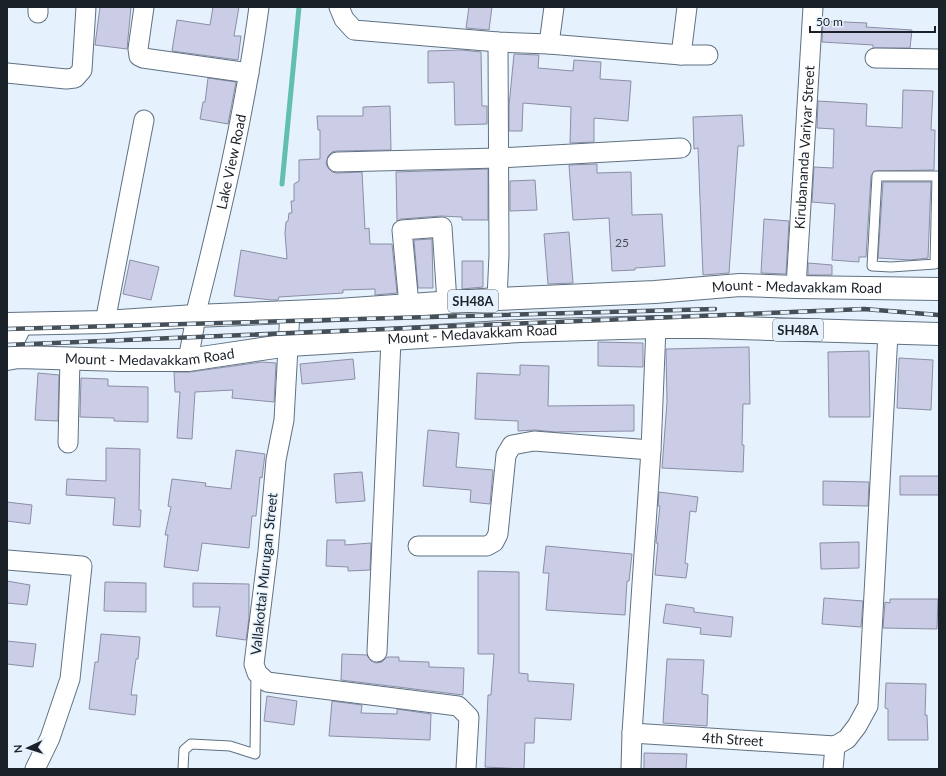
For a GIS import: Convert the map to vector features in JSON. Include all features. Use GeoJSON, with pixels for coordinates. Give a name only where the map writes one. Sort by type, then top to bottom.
{"type":"FeatureCollection","features":[{"type":"Feature","properties":{"kind":"main road","name":"Mount - Medavakkam Road"},"geometry":{"type":"LineString","coordinates":[[15,324],[105,322],[497,299],[655,292],[740,285],[796,287],[892,278],[939,289]]}},
{"type":"Feature","properties":{"kind":"main road","name":"Mount - Medavakkam Road"},"geometry":{"type":"LineString","coordinates":[[7,359],[18,357],[188,360],[289,345],[520,331],[656,327],[706,327],[939,334]]}},
{"type":"Feature","properties":{"kind":"street"},"geometry":{"type":"LineString","coordinates":[[7,73],[66,79],[75,78],[82,70],[86,7]]}},
{"type":"Feature","properties":{"kind":"street"},"geometry":{"type":"LineString","coordinates":[[144,7],[138,49],[139,56],[143,58],[249,73]]}},
{"type":"Feature","properties":{"kind":"street","name":"Lake View Road"},"geometry":{"type":"LineString","coordinates":[[188,360],[195,316],[222,207],[249,73],[258,7]]}},
{"type":"Feature","properties":{"kind":"street"},"geometry":{"type":"LineString","coordinates":[[339,7],[344,19],[354,30],[681,55],[708,55]]}},
{"type":"Feature","properties":{"kind":"street"},"geometry":{"type":"LineString","coordinates":[[548,44],[554,7]]}},
{"type":"Feature","properties":{"kind":"street"},"geometry":{"type":"LineString","coordinates":[[681,55],[687,7]]}},
{"type":"Feature","properties":{"kind":"street","name":"Kirubananda Variyar Street"},"geometry":{"type":"LineString","coordinates":[[796,287],[813,7]]}},
{"type":"Feature","properties":{"kind":"street"},"geometry":{"type":"LineString","coordinates":[[497,299],[499,255],[498,42]]}},
{"type":"Feature","properties":{"kind":"street"},"geometry":{"type":"LineString","coordinates":[[875,58],[939,59]]}},
{"type":"Feature","properties":{"kind":"street"},"geometry":{"type":"LineString","coordinates":[[105,322],[144,120]]}},
{"type":"Feature","properties":{"kind":"street"},"geometry":{"type":"LineString","coordinates":[[337,162],[498,158],[681,148]]}},
{"type":"Feature","properties":{"kind":"street"},"geometry":{"type":"LineString","coordinates":[[408,305],[402,230],[442,227],[447,302]]}},
{"type":"Feature","properties":{"kind":"street","name":"Vallakottai Murugan Street"},"geometry":{"type":"LineString","coordinates":[[290,311],[284,420],[276,460],[268,551],[254,664],[257,673],[267,682],[412,699],[458,706],[469,717],[466,769]]}},
{"type":"Feature","properties":{"kind":"street"},"geometry":{"type":"LineString","coordinates":[[7,356],[15,324]]}},
{"type":"Feature","properties":{"kind":"street"},"geometry":{"type":"LineString","coordinates":[[631,769],[656,327]]}},
{"type":"Feature","properties":{"kind":"street"},"geometry":{"type":"LineString","coordinates":[[833,769],[835,746],[847,739],[857,726],[868,706],[888,333]]}},
{"type":"Feature","properties":{"kind":"street"},"geometry":{"type":"LineString","coordinates":[[377,652],[390,340]]}},
{"type":"Feature","properties":{"kind":"street"},"geometry":{"type":"LineString","coordinates":[[68,443],[70,359]]}},
{"type":"Feature","properties":{"kind":"street"},"geometry":{"type":"LineString","coordinates":[[418,546],[487,546],[494,542],[498,534],[506,454],[512,445],[534,441],[650,450]]}},
{"type":"Feature","properties":{"kind":"street"},"geometry":{"type":"LineString","coordinates":[[7,560],[82,566],[70,679],[50,738],[35,769]]}},
{"type":"Feature","properties":{"kind":"street","name":"4th Street"},"geometry":{"type":"LineString","coordinates":[[632,733],[835,746]]}},
{"type":"Feature","properties":{"kind":"lane"},"geometry":{"type":"LineString","coordinates":[[877,176],[937,176],[935,264],[892,278],[872,266],[877,176]]}},
{"type":"Feature","properties":{"kind":"lane"},"geometry":{"type":"LineString","coordinates":[[184,769],[184,750],[191,744],[230,746],[255,754],[256,670]]}},
{"type":"Feature","properties":{"kind":"building"},"geometry":{"type":"Polygon","coordinates":[[[100,7],[131,7],[127,49],[95,45],[100,7]]]}},
{"type":"Feature","properties":{"kind":"building"},"geometry":{"type":"Polygon","coordinates":[[[213,7],[239,7],[234,36],[241,36],[238,60],[172,51],[177,20],[210,25],[213,7]]]}},
{"type":"Feature","properties":{"kind":"building"},"geometry":{"type":"Polygon","coordinates":[[[469,7],[492,7],[489,30],[466,28],[469,7]]]}},
{"type":"Feature","properties":{"kind":"building"},"geometry":{"type":"Polygon","coordinates":[[[823,21],[867,23],[866,27],[912,30],[910,48],[873,48],[873,45],[822,42],[823,21]]]}},
{"type":"Feature","properties":{"kind":"building"},"geometry":{"type":"Polygon","coordinates":[[[462,50],[481,52],[482,106],[487,106],[487,124],[455,125],[454,82],[428,83],[428,51],[462,50]]]}},
{"type":"Feature","properties":{"kind":"building"},"geometry":{"type":"Polygon","coordinates":[[[514,54],[539,55],[538,68],[573,71],[574,60],[601,62],[600,79],[631,81],[628,121],[594,118],[594,142],[570,143],[571,107],[523,103],[522,131],[509,131],[509,106],[514,54]]]}},
{"type":"Feature","properties":{"kind":"building"},"geometry":{"type":"Polygon","coordinates":[[[208,78],[236,82],[228,124],[200,119],[203,102],[205,102],[208,78]]]}},
{"type":"Feature","properties":{"kind":"building"},"geometry":{"type":"Polygon","coordinates":[[[903,90],[933,91],[931,130],[935,130],[934,170],[874,171],[871,176],[866,257],[859,257],[859,262],[832,260],[835,204],[812,202],[814,167],[833,168],[834,129],[817,128],[818,101],[867,104],[866,126],[902,128],[903,90]]]}},
{"type":"Feature","properties":{"kind":"building"},"geometry":{"type":"Polygon","coordinates":[[[390,106],[391,150],[336,151],[332,152],[328,156],[326,163],[332,172],[362,172],[365,229],[369,228],[370,244],[392,244],[397,293],[375,295],[375,289],[343,290],[343,293],[279,297],[278,300],[234,296],[241,250],[287,259],[285,233],[286,222],[288,221],[289,213],[292,213],[291,201],[294,201],[294,184],[299,181],[299,160],[320,159],[320,130],[318,130],[317,116],[363,116],[363,107],[390,106]]]}},
{"type":"Feature","properties":{"kind":"building"},"geometry":{"type":"Polygon","coordinates":[[[742,115],[744,146],[738,146],[729,273],[703,275],[698,148],[694,149],[693,117],[742,115]]]}},
{"type":"Feature","properties":{"kind":"building"},"geometry":{"type":"Polygon","coordinates":[[[597,164],[597,173],[631,172],[632,215],[662,214],[665,266],[612,271],[609,218],[573,220],[569,165],[597,164]]]}},
{"type":"Feature","properties":{"kind":"building"},"geometry":{"type":"Polygon","coordinates":[[[488,169],[488,220],[462,220],[462,217],[441,216],[401,219],[397,221],[396,172],[488,169]]]}},
{"type":"Feature","properties":{"kind":"building"},"geometry":{"type":"Polygon","coordinates":[[[535,180],[537,210],[510,211],[510,181],[535,180]]]}},
{"type":"Feature","properties":{"kind":"building"},"geometry":{"type":"Polygon","coordinates":[[[883,182],[931,182],[928,258],[910,260],[878,258],[883,182]]]}},
{"type":"Feature","properties":{"kind":"building"},"geometry":{"type":"Polygon","coordinates":[[[764,219],[789,221],[786,274],[761,273],[764,219]]]}},
{"type":"Feature","properties":{"kind":"building"},"geometry":{"type":"Polygon","coordinates":[[[569,232],[573,283],[548,284],[544,234],[569,232]]]}},
{"type":"Feature","properties":{"kind":"building"},"geometry":{"type":"Polygon","coordinates":[[[432,239],[433,288],[418,288],[414,240],[432,239]]]}},
{"type":"Feature","properties":{"kind":"building"},"geometry":{"type":"Polygon","coordinates":[[[130,260],[159,267],[151,300],[123,294],[130,260]]]}},
{"type":"Feature","properties":{"kind":"building"},"geometry":{"type":"Polygon","coordinates":[[[462,261],[483,261],[483,287],[462,289],[462,261]]]}},
{"type":"Feature","properties":{"kind":"building"},"geometry":{"type":"Polygon","coordinates":[[[808,263],[832,265],[832,275],[808,275],[808,263]]]}},
{"type":"Feature","properties":{"kind":"building"},"geometry":{"type":"Polygon","coordinates":[[[598,342],[643,343],[643,367],[598,366],[598,342]]]}},
{"type":"Feature","properties":{"kind":"building"},"geometry":{"type":"Polygon","coordinates":[[[749,347],[750,404],[743,404],[743,472],[662,468],[667,402],[666,349],[749,347]]]}},
{"type":"Feature","properties":{"kind":"building"},"geometry":{"type":"Polygon","coordinates":[[[869,351],[870,417],[829,417],[828,352],[869,351]]]}},
{"type":"Feature","properties":{"kind":"building"},"geometry":{"type":"Polygon","coordinates":[[[899,358],[933,360],[931,410],[897,408],[899,358]]]}},
{"type":"Feature","properties":{"kind":"building"},"geometry":{"type":"Polygon","coordinates":[[[353,359],[355,379],[302,384],[300,364],[353,359]]]}},
{"type":"Feature","properties":{"kind":"building"},"geometry":{"type":"Polygon","coordinates":[[[262,362],[276,363],[274,402],[232,398],[233,390],[195,392],[192,439],[177,438],[180,392],[175,392],[174,372],[190,372],[262,362]]]}},
{"type":"Feature","properties":{"kind":"building"},"geometry":{"type":"Polygon","coordinates":[[[520,365],[549,366],[548,406],[634,405],[634,431],[518,431],[518,421],[475,419],[477,373],[520,375],[520,365]]]}},
{"type":"Feature","properties":{"kind":"building"},"geometry":{"type":"Polygon","coordinates":[[[38,373],[59,375],[58,421],[35,420],[38,373]]]}},
{"type":"Feature","properties":{"kind":"building"},"geometry":{"type":"Polygon","coordinates":[[[81,378],[108,379],[108,386],[148,387],[148,422],[114,421],[114,418],[80,417],[81,378]]]}},
{"type":"Feature","properties":{"kind":"building"},"geometry":{"type":"Polygon","coordinates":[[[428,430],[459,433],[456,467],[493,470],[490,504],[470,502],[471,490],[423,486],[428,430]]]}},
{"type":"Feature","properties":{"kind":"building"},"geometry":{"type":"Polygon","coordinates":[[[106,448],[140,449],[140,527],[113,525],[115,498],[66,495],[67,479],[106,481],[106,448]]]}},
{"type":"Feature","properties":{"kind":"building"},"geometry":{"type":"Polygon","coordinates":[[[236,450],[265,454],[262,478],[260,477],[256,516],[252,516],[249,548],[202,543],[198,571],[164,567],[168,535],[165,535],[171,507],[168,506],[172,479],[206,483],[205,486],[231,489],[236,450]]]}},
{"type":"Feature","properties":{"kind":"building"},"geometry":{"type":"Polygon","coordinates":[[[362,472],[365,501],[336,503],[334,474],[362,472]]]}},
{"type":"Feature","properties":{"kind":"building"},"geometry":{"type":"Polygon","coordinates":[[[900,476],[939,476],[939,495],[900,495],[900,476]]]}},
{"type":"Feature","properties":{"kind":"building"},"geometry":{"type":"Polygon","coordinates":[[[823,481],[869,482],[868,506],[823,505],[823,481]]]}},
{"type":"Feature","properties":{"kind":"building"},"geometry":{"type":"Polygon","coordinates":[[[659,492],[698,497],[696,512],[690,511],[685,563],[688,564],[686,578],[655,575],[658,543],[656,543],[660,506],[658,506],[659,492]]]}},
{"type":"Feature","properties":{"kind":"building"},"geometry":{"type":"Polygon","coordinates":[[[7,502],[32,505],[30,524],[7,521],[7,502]]]}},
{"type":"Feature","properties":{"kind":"building"},"geometry":{"type":"Polygon","coordinates":[[[327,540],[345,540],[345,545],[371,543],[370,570],[348,571],[348,567],[326,566],[327,540]]]}},
{"type":"Feature","properties":{"kind":"building"},"geometry":{"type":"Polygon","coordinates":[[[859,542],[859,568],[821,569],[820,543],[859,542]]]}},
{"type":"Feature","properties":{"kind":"building"},"geometry":{"type":"Polygon","coordinates":[[[546,546],[632,554],[629,581],[627,581],[625,615],[546,610],[549,573],[543,573],[546,546]]]}},
{"type":"Feature","properties":{"kind":"building"},"geometry":{"type":"Polygon","coordinates":[[[478,571],[519,572],[519,673],[528,674],[528,681],[574,684],[571,720],[535,718],[534,743],[525,743],[524,769],[485,767],[488,695],[491,695],[494,654],[478,654],[478,571]]]}},
{"type":"Feature","properties":{"kind":"building"},"geometry":{"type":"Polygon","coordinates":[[[7,581],[30,585],[27,605],[7,603],[7,581]]]}},
{"type":"Feature","properties":{"kind":"building"},"geometry":{"type":"Polygon","coordinates":[[[105,582],[146,583],[146,612],[104,611],[105,582]]]}},
{"type":"Feature","properties":{"kind":"building"},"geometry":{"type":"Polygon","coordinates":[[[193,583],[249,584],[249,618],[246,640],[216,636],[220,607],[193,607],[193,583]]]}},
{"type":"Feature","properties":{"kind":"building"},"geometry":{"type":"Polygon","coordinates":[[[824,598],[863,601],[861,627],[822,624],[824,598]]]}},
{"type":"Feature","properties":{"kind":"building"},"geometry":{"type":"Polygon","coordinates":[[[890,599],[938,599],[937,629],[883,628],[885,602],[890,603],[890,599]]]}},
{"type":"Feature","properties":{"kind":"building"},"geometry":{"type":"Polygon","coordinates":[[[666,604],[694,608],[694,612],[733,617],[731,637],[700,634],[701,628],[663,623],[666,604]]]}},
{"type":"Feature","properties":{"kind":"building"},"geometry":{"type":"Polygon","coordinates":[[[101,634],[140,637],[138,659],[136,659],[131,695],[137,695],[135,715],[89,709],[95,662],[98,662],[101,634]]]}},
{"type":"Feature","properties":{"kind":"building"},"geometry":{"type":"Polygon","coordinates":[[[7,641],[36,644],[33,667],[7,664],[7,641]]]}},
{"type":"Feature","properties":{"kind":"building"},"geometry":{"type":"Polygon","coordinates":[[[342,654],[367,655],[371,661],[376,663],[382,662],[387,657],[399,657],[399,661],[429,662],[429,667],[464,668],[463,695],[341,680],[342,654]]]}},
{"type":"Feature","properties":{"kind":"building"},"geometry":{"type":"Polygon","coordinates":[[[667,659],[704,660],[702,694],[708,695],[707,726],[663,723],[667,659]]]}},
{"type":"Feature","properties":{"kind":"building"},"geometry":{"type":"Polygon","coordinates":[[[886,683],[926,684],[925,715],[927,715],[928,740],[888,740],[888,709],[885,708],[886,683]]]}},
{"type":"Feature","properties":{"kind":"building"},"geometry":{"type":"Polygon","coordinates":[[[267,696],[297,701],[294,725],[264,721],[267,696]]]}},
{"type":"Feature","properties":{"kind":"building"},"geometry":{"type":"Polygon","coordinates":[[[332,701],[362,705],[361,713],[397,714],[397,709],[431,714],[430,740],[329,736],[332,701]]]}},
{"type":"Feature","properties":{"kind":"building"},"geometry":{"type":"Polygon","coordinates":[[[644,753],[687,754],[686,769],[644,769],[644,753]]]}},
{"type":"Feature","properties":{"kind":"waterway"},"geometry":{"type":"LineString","coordinates":[[282,184],[299,7]]}},
{"type":"Feature","properties":{"kind":"railway"},"geometry":{"type":"LineString","coordinates":[[7,329],[715,309]]}},
{"type":"Feature","properties":{"kind":"railway"},"geometry":{"type":"LineString","coordinates":[[7,345],[864,309],[939,315]]}}]}
